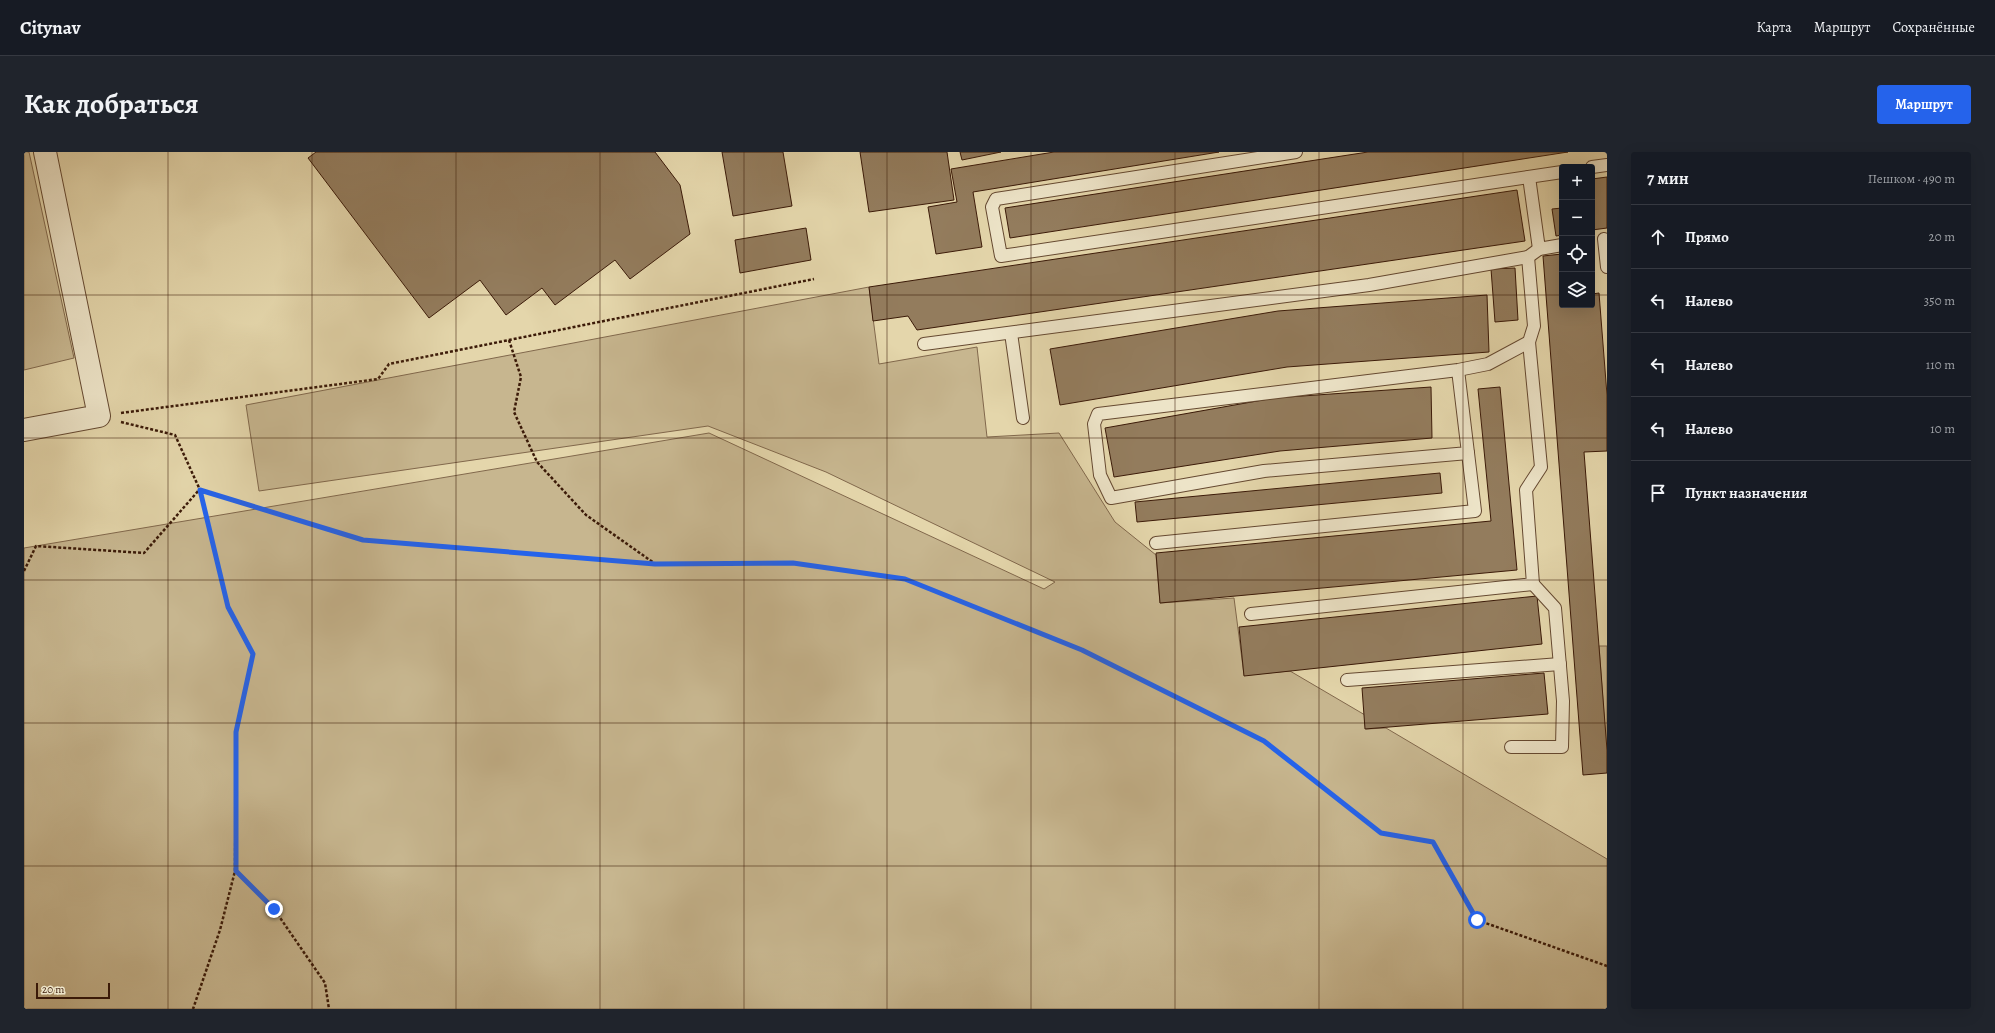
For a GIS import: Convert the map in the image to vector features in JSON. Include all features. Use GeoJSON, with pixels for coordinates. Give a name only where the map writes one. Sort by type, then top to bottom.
{"type":"FeatureCollection","features":[{"type":"Feature","properties":{"kind":"street"},"geometry":{"type":"LineString","coordinates":[[24,430],[99,416],[44,152]]}},
{"type":"Feature","properties":{"kind":"lane"},"geometry":{"type":"LineString","coordinates":[[1296,152],[996,199],[992,207],[1001,256],[1559,172]]}},
{"type":"Feature","properties":{"kind":"lane"},"geometry":{"type":"LineString","coordinates":[[1595,167],[1607,165]]}},
{"type":"Feature","properties":{"kind":"lane"},"geometry":{"type":"LineString","coordinates":[[1529,177],[1539,249]]}},
{"type":"Feature","properties":{"kind":"lane"},"geometry":{"type":"LineString","coordinates":[[1601,240],[1607,267]]}},
{"type":"Feature","properties":{"kind":"lane"},"geometry":{"type":"LineString","coordinates":[[924,344],[1369,285],[1528,257],[1539,249],[1559,246]]}},
{"type":"Feature","properties":{"kind":"lane"},"geometry":{"type":"LineString","coordinates":[[1511,747],[1562,747],[1563,701],[1556,608],[1533,584],[1526,490],[1541,468],[1529,342],[1534,326],[1528,257]]}},
{"type":"Feature","properties":{"kind":"lane"},"geometry":{"type":"LineString","coordinates":[[1011,333],[1023,418]]}},
{"type":"Feature","properties":{"kind":"lane"},"geometry":{"type":"LineString","coordinates":[[1468,453],[1264,471],[1111,498],[1100,475],[1094,424],[1098,414],[1458,370],[1488,364],[1529,342]]}},
{"type":"Feature","properties":{"kind":"lane"},"geometry":{"type":"LineString","coordinates":[[1156,543],[1475,511],[1458,370]]}},
{"type":"Feature","properties":{"kind":"lane"},"geometry":{"type":"LineString","coordinates":[[1251,614],[1533,584]]}},
{"type":"Feature","properties":{"kind":"lane"},"geometry":{"type":"LineString","coordinates":[[1347,680],[1560,664]]}},
{"type":"Feature","properties":{"kind":"path"},"geometry":{"type":"LineString","coordinates":[[99,416],[378,379],[390,364],[814,279]]}},
{"type":"Feature","properties":{"kind":"path"},"geometry":{"type":"LineString","coordinates":[[510,340],[521,377],[514,412],[537,462],[586,514],[655,564]]}},
{"type":"Feature","properties":{"kind":"path"},"geometry":{"type":"LineString","coordinates":[[99,416],[174,435],[200,490],[228,607],[253,654],[236,732],[236,871],[220,930],[193,1009]]}},
{"type":"Feature","properties":{"kind":"path"},"geometry":{"type":"LineString","coordinates":[[200,490],[363,540],[655,564],[793,563],[905,579],[1082,650],[1264,741],[1381,833],[1433,842],[1477,920],[1607,966]]}},
{"type":"Feature","properties":{"kind":"path"},"geometry":{"type":"LineString","coordinates":[[24,571],[36,546],[144,553],[200,490]]}},
{"type":"Feature","properties":{"kind":"path"},"geometry":{"type":"LineString","coordinates":[[236,871],[274,909],[325,983],[329,1009]]}},
{"type":"Feature","properties":{"kind":"shaded area"},"geometry":{"type":"Polygon","coordinates":[[[24,152],[29,152],[74,358],[24,370],[24,152]]]}},
{"type":"Feature","properties":{"kind":"shaded area"},"geometry":{"type":"Polygon","coordinates":[[[869,287],[879,364],[977,347],[987,437],[1059,433],[1115,522],[1156,555],[1160,603],[1234,598],[1244,675],[1290,671],[1365,715],[1366,729],[1386,728],[1607,859],[1607,1009],[24,1009],[24,548],[709,433],[1044,589],[1055,582],[826,472],[708,426],[259,491],[246,405],[869,287]]]}},
{"type":"Feature","properties":{"kind":"shaded area"},"geometry":{"type":"Polygon","coordinates":[[[1599,646],[1607,646],[1607,756],[1599,646]]]}},
{"type":"Feature","properties":{"kind":"building"},"geometry":{"type":"Polygon","coordinates":[[[316,152],[655,152],[680,185],[690,234],[630,279],[615,260],[555,305],[542,288],[506,315],[480,280],[429,318],[308,158],[316,152]]]}},
{"type":"Feature","properties":{"kind":"building"},"geometry":{"type":"Polygon","coordinates":[[[722,152],[783,152],[792,206],[733,216],[722,152]]]}},
{"type":"Feature","properties":{"kind":"building"},"geometry":{"type":"Polygon","coordinates":[[[860,152],[947,152],[954,200],[869,212],[860,152]]]}},
{"type":"Feature","properties":{"kind":"building"},"geometry":{"type":"Polygon","coordinates":[[[960,152],[1001,152],[962,160],[960,152]]]}},
{"type":"Feature","properties":{"kind":"building"},"geometry":{"type":"Polygon","coordinates":[[[1054,152],[1219,152],[973,192],[982,247],[936,254],[928,207],[957,202],[951,169],[1054,152]]]}},
{"type":"Feature","properties":{"kind":"building"},"geometry":{"type":"Polygon","coordinates":[[[1368,152],[1568,152],[1010,238],[1005,208],[1368,152]]]}},
{"type":"Feature","properties":{"kind":"building"},"geometry":{"type":"Polygon","coordinates":[[[1607,177],[1607,228],[1595,230],[1595,200],[1595,179],[1607,177]]]}},
{"type":"Feature","properties":{"kind":"building"},"geometry":{"type":"Polygon","coordinates":[[[1517,190],[1525,241],[917,330],[908,316],[873,321],[869,287],[1517,190]]]}},
{"type":"Feature","properties":{"kind":"building"},"geometry":{"type":"Polygon","coordinates":[[[1559,208],[1559,236],[1556,236],[1552,209],[1559,208]]]}},
{"type":"Feature","properties":{"kind":"building"},"geometry":{"type":"Polygon","coordinates":[[[806,228],[811,260],[740,273],[735,240],[806,228]]]}},
{"type":"Feature","properties":{"kind":"building"},"geometry":{"type":"Polygon","coordinates":[[[1559,254],[1559,308],[1595,308],[1595,294],[1599,293],[1607,395],[1607,451],[1584,452],[1607,750],[1607,773],[1583,775],[1543,256],[1559,254]]]}},
{"type":"Feature","properties":{"kind":"building"},"geometry":{"type":"Polygon","coordinates":[[[1515,268],[1518,320],[1495,322],[1491,269],[1515,268]]]}},
{"type":"Feature","properties":{"kind":"building"},"geometry":{"type":"Polygon","coordinates":[[[1487,295],[1489,352],[1287,367],[1060,405],[1050,349],[1278,311],[1487,295]]]}},
{"type":"Feature","properties":{"kind":"building"},"geometry":{"type":"Polygon","coordinates":[[[1431,387],[1432,438],[1280,451],[1114,477],[1105,428],[1274,398],[1431,387]]]}},
{"type":"Feature","properties":{"kind":"building"},"geometry":{"type":"Polygon","coordinates":[[[1500,387],[1517,570],[1160,603],[1156,553],[1491,521],[1478,389],[1500,387]]]}},
{"type":"Feature","properties":{"kind":"building"},"geometry":{"type":"Polygon","coordinates":[[[1440,473],[1442,493],[1137,522],[1135,502],[1440,473]]]}},
{"type":"Feature","properties":{"kind":"building"},"geometry":{"type":"Polygon","coordinates":[[[1537,596],[1542,644],[1244,676],[1239,627],[1537,596]]]}},
{"type":"Feature","properties":{"kind":"building"},"geometry":{"type":"Polygon","coordinates":[[[1544,673],[1548,714],[1365,729],[1362,688],[1544,673]]]}},
{"type":"Feature","properties":{"kind":"route"},"geometry":{"type":"LineString","coordinates":[[274,909],[236,871],[236,732],[253,654],[228,607],[200,490],[363,540],[655,564],[793,563],[905,579],[1082,650],[1264,741],[1381,833],[1433,842],[1477,920]]}}]}
